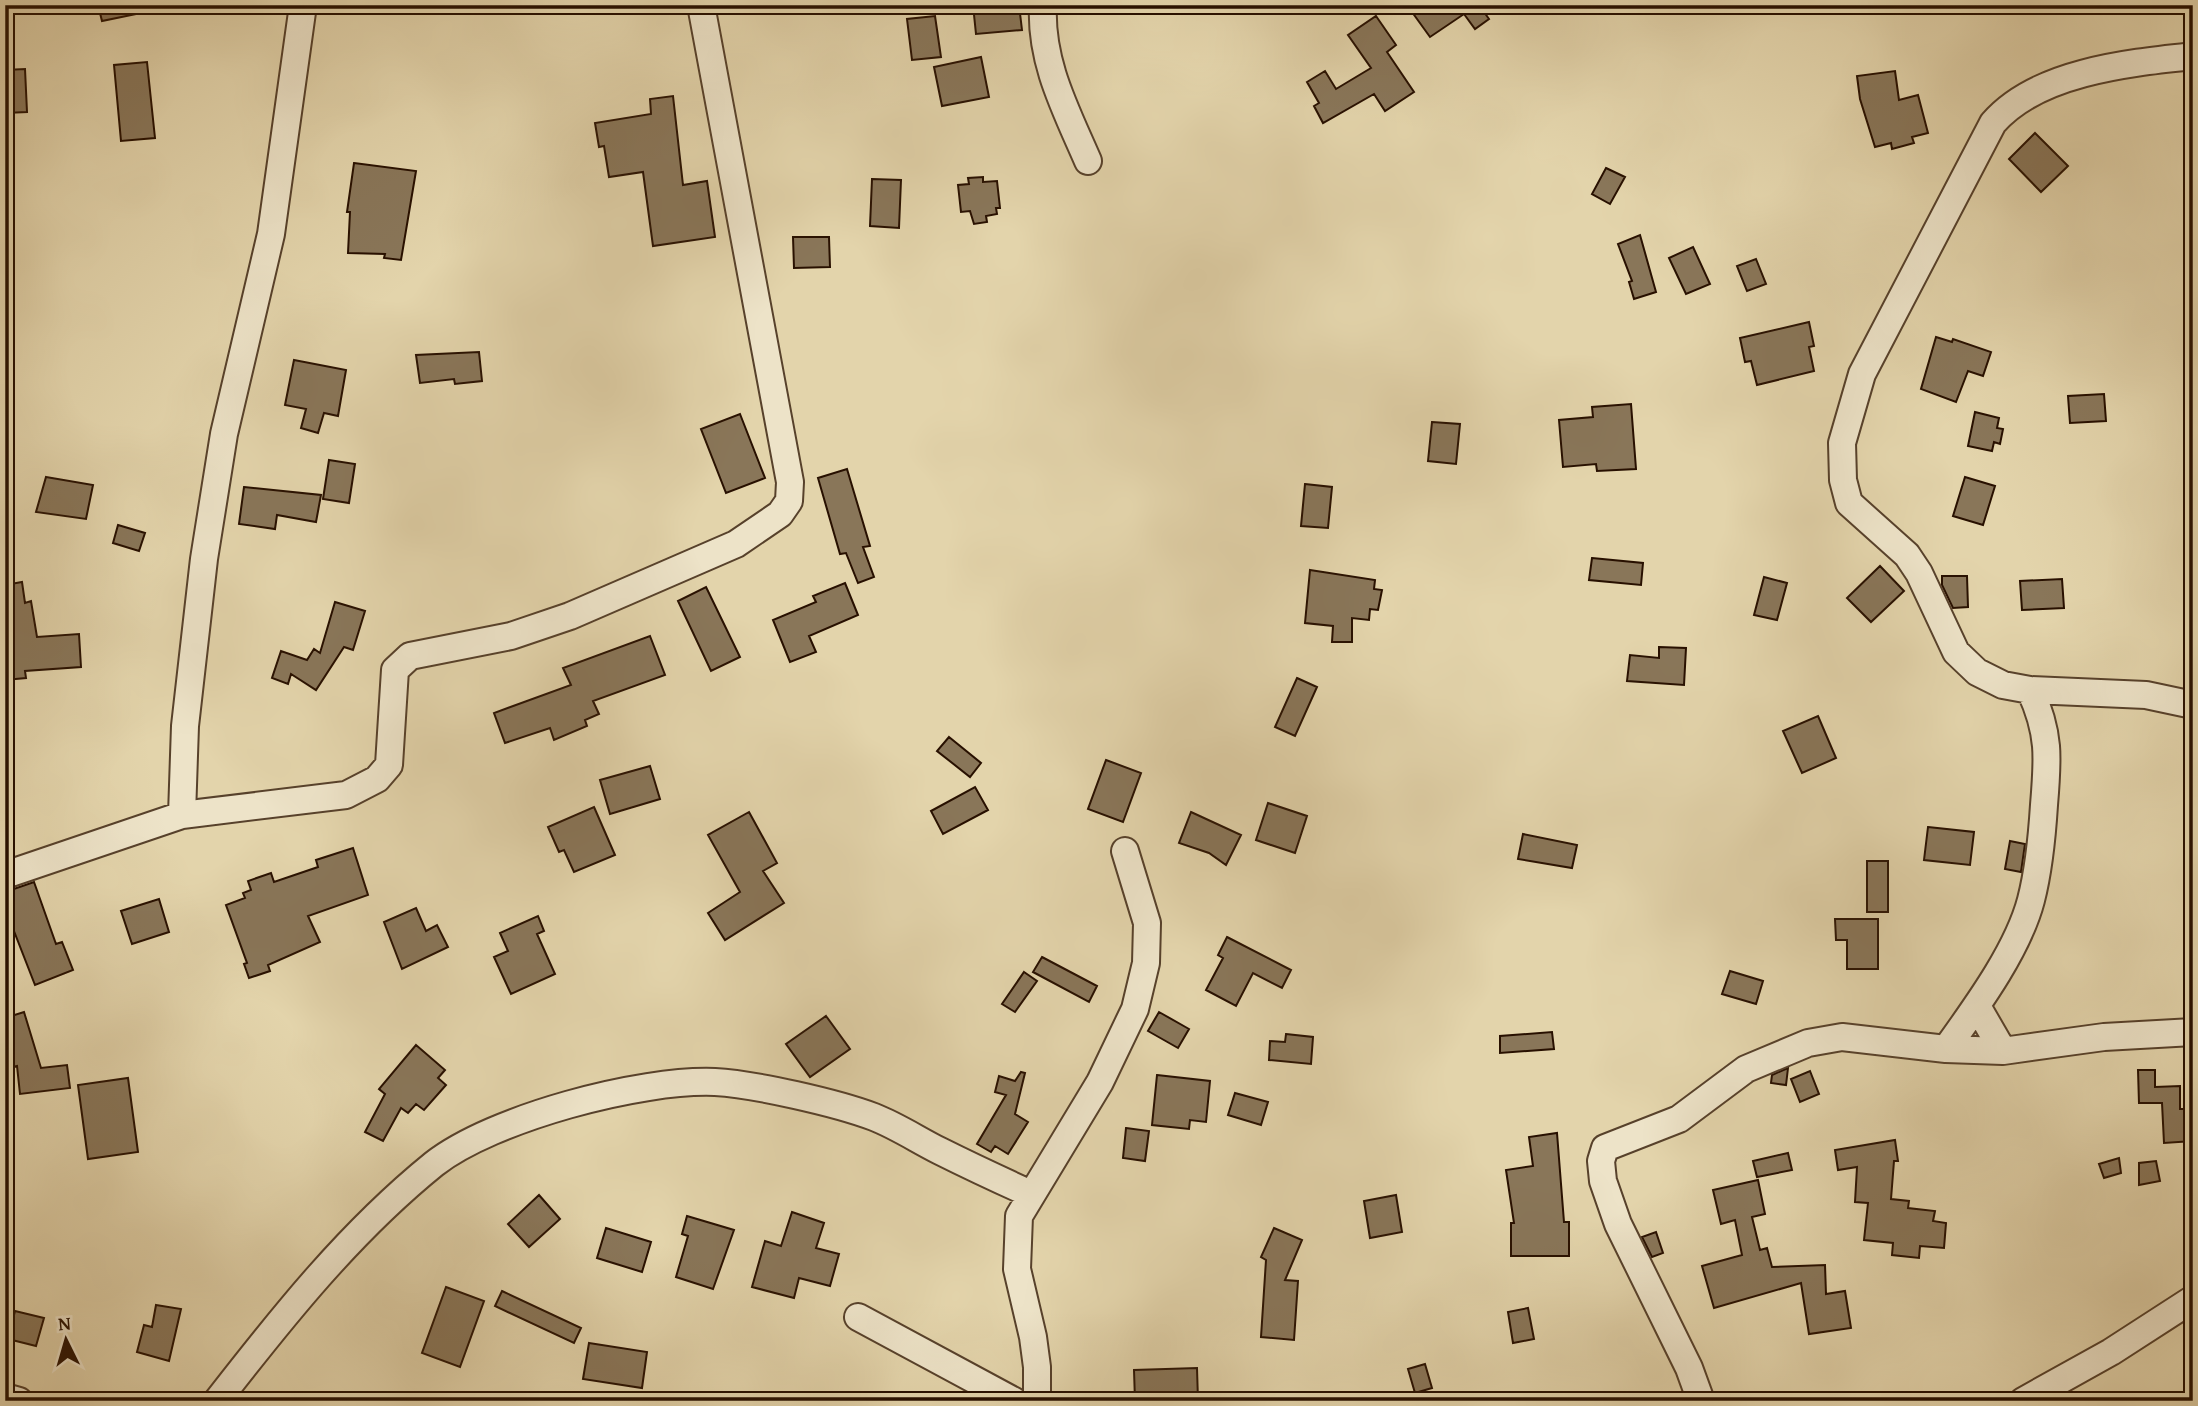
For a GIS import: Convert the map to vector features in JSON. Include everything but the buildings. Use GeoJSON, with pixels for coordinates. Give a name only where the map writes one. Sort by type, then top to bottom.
{"type":"FeatureCollection","features":[{"type":"Feature","properties":{"kind":"street"},"geometry":{"type":"LineString","coordinates":[[182,816],[185,726],[204,558],[224,434],[271,234],[303,5]]}},
{"type":"Feature","properties":{"kind":"street"},"geometry":{"type":"LineString","coordinates":[[5,875],[182,816],[346,795],[377,779],[388,765],[395,670],[410,656],[511,636],[570,616],[736,544],[780,514],[789,501],[790,482],[701,5]]}},
{"type":"Feature","properties":{"kind":"street"},"geometry":{"type":"LineString","coordinates":[[1042,5],[1041,34],[1053,82],[1088,161]]}},
{"type":"Feature","properties":{"kind":"street"},"geometry":{"type":"LineString","coordinates":[[2193,56],[2063,78],[2030,92],[2009,105],[1993,123],[1862,374],[1842,443],[1843,480],[1849,503],[1907,555],[1919,573],[1956,652],[1977,672],[2003,685],[2030,690],[2146,695],[2193,705]]}},
{"type":"Feature","properties":{"kind":"street"},"geometry":{"type":"LineString","coordinates":[[1946,1049],[1993,983],[2030,903],[2041,849],[2048,761],[2043,719],[2030,690]]}},
{"type":"Feature","properties":{"kind":"street"},"geometry":{"type":"LineString","coordinates":[[2043,719],[2066,690]]}},
{"type":"Feature","properties":{"kind":"street"},"geometry":{"type":"LineString","coordinates":[[1037,1401],[1038,1367],[1017,1269],[1019,1216],[1100,1082],[1135,1009],[1146,963],[1147,923],[1125,850]]}},
{"type":"Feature","properties":{"kind":"street"},"geometry":{"type":"LineString","coordinates":[[1977,1006],[2003,1051]]}},
{"type":"Feature","properties":{"kind":"street"},"geometry":{"type":"LineString","coordinates":[[1701,1401],[1689,1368],[1618,1224],[1603,1181],[1601,1161],[1605,1147],[1679,1119],[1746,1069],[1808,1043],[1842,1037],[1946,1049],[2003,1051],[2104,1037],[2193,1032]]}},
{"type":"Feature","properties":{"kind":"street"},"geometry":{"type":"LineString","coordinates":[[217,1401],[287,1311],[366,1225],[426,1171],[487,1134],[552,1108],[650,1088],[714,1082],[789,1095],[874,1117],[1031,1194]]}},
{"type":"Feature","properties":{"kind":"street"},"geometry":{"type":"LineString","coordinates":[[2023,1401],[2111,1352],[2193,1299]]}},
{"type":"Feature","properties":{"kind":"street"},"geometry":{"type":"LineString","coordinates":[[858,1317],[1014,1401]]}},
{"type":"Feature","properties":{"kind":"street"},"geometry":{"type":"LineString","coordinates":[[5,1397],[19,1401]]}}]}
